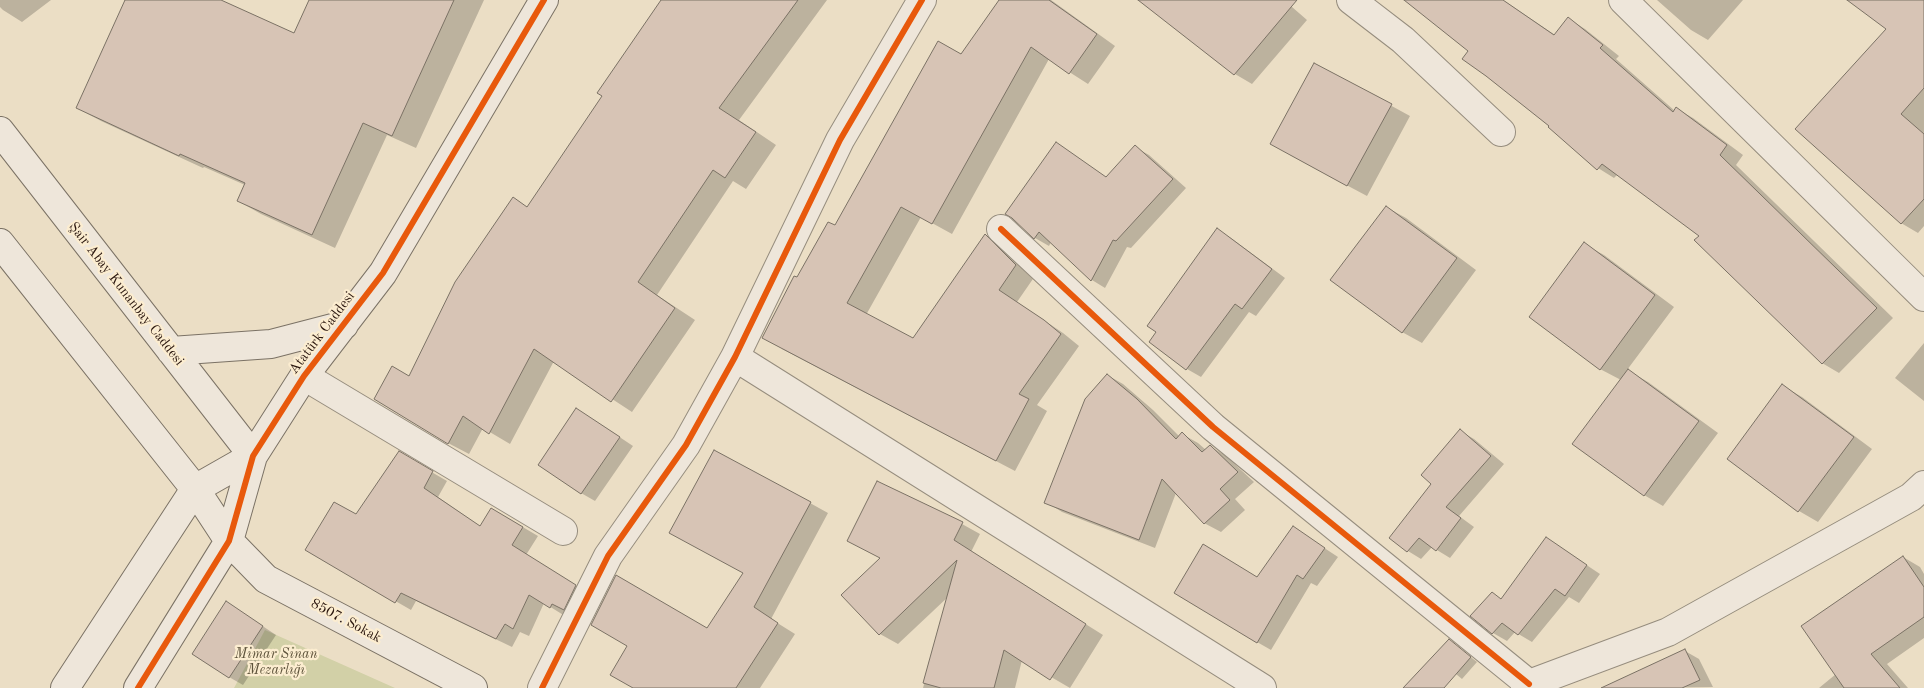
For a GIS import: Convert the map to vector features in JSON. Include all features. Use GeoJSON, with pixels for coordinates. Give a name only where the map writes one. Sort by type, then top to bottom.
{"type":"FeatureCollection","features":[{"type":"Feature","properties":{"kind":"street","name":"Atatürk Caddesi"},"geometry":{"type":"LineString","coordinates":[[138,688],[229,541],[252,456],[304,376],[384,273],[544,0]]}},
{"type":"Feature","properties":{"kind":"street"},"geometry":{"type":"LineString","coordinates":[[542,688],[608,556],[686,445],[735,357],[840,140],[922,0]]}},
{"type":"Feature","properties":{"kind":"street"},"geometry":{"type":"LineString","coordinates":[[1351,0],[1403,40],[1501,132]]}},
{"type":"Feature","properties":{"kind":"street"},"geometry":{"type":"LineString","coordinates":[[1623,0],[1924,297]]}},
{"type":"Feature","properties":{"kind":"street","name":"Şair Abay Kunanbay Caddesi"},"geometry":{"type":"LineString","coordinates":[[0,131],[252,456]]}},
{"type":"Feature","properties":{"kind":"street"},"geometry":{"type":"LineString","coordinates":[[1001,229],[1213,427],[1527,686],[1668,632],[1920,497]]}},
{"type":"Feature","properties":{"kind":"street"},"geometry":{"type":"LineString","coordinates":[[0,243],[196,489],[229,541]]}},
{"type":"Feature","properties":{"kind":"street"},"geometry":{"type":"LineString","coordinates":[[171,351],[271,344],[344,325]]}},
{"type":"Feature","properties":{"kind":"street"},"geometry":{"type":"LineString","coordinates":[[735,357],[1262,688]]}},
{"type":"Feature","properties":{"kind":"street"},"geometry":{"type":"LineString","coordinates":[[304,376],[563,531]]}},
{"type":"Feature","properties":{"kind":"street","name":"Atatürk Caddesi"},"geometry":{"type":"LineString","coordinates":[[65,688],[196,489],[252,456]]}},
{"type":"Feature","properties":{"kind":"street","name":"8507. Sokak"},"geometry":{"type":"LineString","coordinates":[[229,541],[266,580],[473,688]]}},
{"type":"Feature","properties":{"kind":"green space","name":"Mimar Sinan Mezarlığı"},"geometry":{"type":"Polygon","coordinates":[[[265,630],[395,688],[234,688],[265,630]]]}},
{"type":"Feature","properties":{"kind":"building"},"geometry":{"type":"Polygon","coordinates":[[[125,0],[221,0],[294,33],[309,0],[454,0],[392,136],[363,123],[312,235],[237,201],[245,183],[180,154],[179,156],[76,108],[125,0]]]}},
{"type":"Feature","properties":{"kind":"building"},"geometry":{"type":"Polygon","coordinates":[[[661,0],[798,0],[719,108],[756,132],[725,178],[713,170],[638,282],[675,308],[611,402],[534,349],[489,434],[463,416],[448,444],[374,399],[392,366],[409,376],[455,282],[513,197],[527,207],[602,96],[597,93],[661,0]]]}},
{"type":"Feature","properties":{"kind":"building"},"geometry":{"type":"Polygon","coordinates":[[[999,0],[1049,0],[1097,34],[1069,74],[1031,47],[932,224],[901,207],[847,303],[913,338],[985,234],[1016,265],[999,290],[1044,320],[1061,334],[1019,394],[1029,399],[996,461],[762,338],[794,276],[797,277],[828,222],[835,225],[938,41],[961,54],[999,0]]]}},
{"type":"Feature","properties":{"kind":"building"},"geometry":{"type":"Polygon","coordinates":[[[1138,0],[1297,0],[1234,75],[1138,0]]]}},
{"type":"Feature","properties":{"kind":"building"},"geometry":{"type":"Polygon","coordinates":[[[1404,0],[1503,0],[1554,35],[1568,17],[1603,45],[1600,48],[1673,112],[1676,107],[1727,145],[1720,155],[1877,308],[1822,364],[1694,240],[1699,236],[1602,164],[1597,170],[1549,126],[1462,59],[1468,51],[1404,0]]]}},
{"type":"Feature","properties":{"kind":"building"},"geometry":{"type":"Polygon","coordinates":[[[1847,0],[1924,0],[1924,88],[1901,114],[1924,134],[1924,199],[1901,224],[1795,129],[1886,29],[1847,0]]]}},
{"type":"Feature","properties":{"kind":"building"},"geometry":{"type":"Polygon","coordinates":[[[1314,63],[1392,104],[1347,186],[1270,144],[1314,63]]]}},
{"type":"Feature","properties":{"kind":"building"},"geometry":{"type":"Polygon","coordinates":[[[1056,142],[1106,177],[1135,145],[1173,179],[1116,241],[1113,240],[1091,281],[1039,232],[1034,239],[1012,218],[1005,214],[1056,142]]]}},
{"type":"Feature","properties":{"kind":"building"},"geometry":{"type":"Polygon","coordinates":[[[1386,206],[1457,258],[1402,333],[1330,280],[1386,206]]]}},
{"type":"Feature","properties":{"kind":"building"},"geometry":{"type":"Polygon","coordinates":[[[1217,228],[1272,269],[1242,309],[1235,304],[1186,370],[1149,342],[1156,332],[1147,326],[1217,228]]]}},
{"type":"Feature","properties":{"kind":"building"},"geometry":{"type":"Polygon","coordinates":[[[1584,242],[1655,295],[1600,370],[1529,317],[1584,242]]]}},
{"type":"Feature","properties":{"kind":"building"},"geometry":{"type":"Polygon","coordinates":[[[1628,369],[1699,421],[1644,496],[1572,444],[1628,369]]]}},
{"type":"Feature","properties":{"kind":"building"},"geometry":{"type":"Polygon","coordinates":[[[1107,374],[1137,399],[1176,439],[1182,432],[1202,452],[1210,445],[1238,472],[1220,489],[1230,500],[1204,524],[1162,479],[1139,540],[1044,503],[1085,399],[1107,374]]]}},
{"type":"Feature","properties":{"kind":"building"},"geometry":{"type":"Polygon","coordinates":[[[1782,384],[1854,437],[1798,512],[1727,459],[1782,384]]]}},
{"type":"Feature","properties":{"kind":"building"},"geometry":{"type":"Polygon","coordinates":[[[576,408],[620,437],[581,494],[538,465],[576,408]]]}},
{"type":"Feature","properties":{"kind":"building"},"geometry":{"type":"Polygon","coordinates":[[[1460,429],[1491,456],[1446,507],[1461,518],[1436,551],[1419,538],[1407,552],[1389,538],[1431,484],[1421,475],[1460,429]]]}},
{"type":"Feature","properties":{"kind":"building"},"geometry":{"type":"Polygon","coordinates":[[[714,450],[811,502],[754,607],[778,623],[736,688],[633,688],[610,675],[627,646],[591,625],[616,575],[707,628],[743,573],[669,533],[714,450]]]}},
{"type":"Feature","properties":{"kind":"building"},"geometry":{"type":"Polygon","coordinates":[[[399,451],[433,471],[424,488],[480,526],[491,508],[523,527],[512,545],[576,585],[564,610],[552,604],[550,608],[529,595],[513,629],[505,624],[496,639],[401,593],[395,603],[305,550],[334,502],[356,514],[399,451]]]}},
{"type":"Feature","properties":{"kind":"building"},"geometry":{"type":"Polygon","coordinates":[[[877,481],[963,522],[954,540],[1086,624],[1050,680],[1004,650],[994,688],[941,688],[923,683],[957,560],[879,635],[841,595],[880,558],[847,541],[877,481]]]}},
{"type":"Feature","properties":{"kind":"building"},"geometry":{"type":"Polygon","coordinates":[[[1293,526],[1325,548],[1303,579],[1297,575],[1257,643],[1174,593],[1203,544],[1257,577],[1293,526]]]}},
{"type":"Feature","properties":{"kind":"building"},"geometry":{"type":"Polygon","coordinates":[[[1546,537],[1587,565],[1565,596],[1555,589],[1518,635],[1502,623],[1492,634],[1470,616],[1492,592],[1501,599],[1546,537]]]}},
{"type":"Feature","properties":{"kind":"building"},"geometry":{"type":"Polygon","coordinates":[[[1903,556],[1924,587],[1924,617],[1871,654],[1900,688],[1844,688],[1801,626],[1903,556]]]}},
{"type":"Feature","properties":{"kind":"building"},"geometry":{"type":"Polygon","coordinates":[[[226,601],[263,626],[229,678],[192,654],[226,601]]]}},
{"type":"Feature","properties":{"kind":"building"},"geometry":{"type":"Polygon","coordinates":[[[1449,639],[1471,657],[1444,688],[1403,688],[1449,639]]]}},
{"type":"Feature","properties":{"kind":"building"},"geometry":{"type":"Polygon","coordinates":[[[1685,649],[1700,680],[1682,688],[1601,688],[1685,649]]]}},
{"type":"Feature","properties":{"kind":"cycle path"},"geometry":{"type":"LineString","coordinates":[[138,688],[229,541],[253,456],[304,376],[383,273],[544,0]]}},
{"type":"Feature","properties":{"kind":"cycle path"},"geometry":{"type":"LineString","coordinates":[[542,688],[608,556],[686,445],[735,357],[840,140],[922,0]]}},
{"type":"Feature","properties":{"kind":"cycle path"},"geometry":{"type":"LineString","coordinates":[[1001,229],[1213,427],[1529,684]]}}]}
